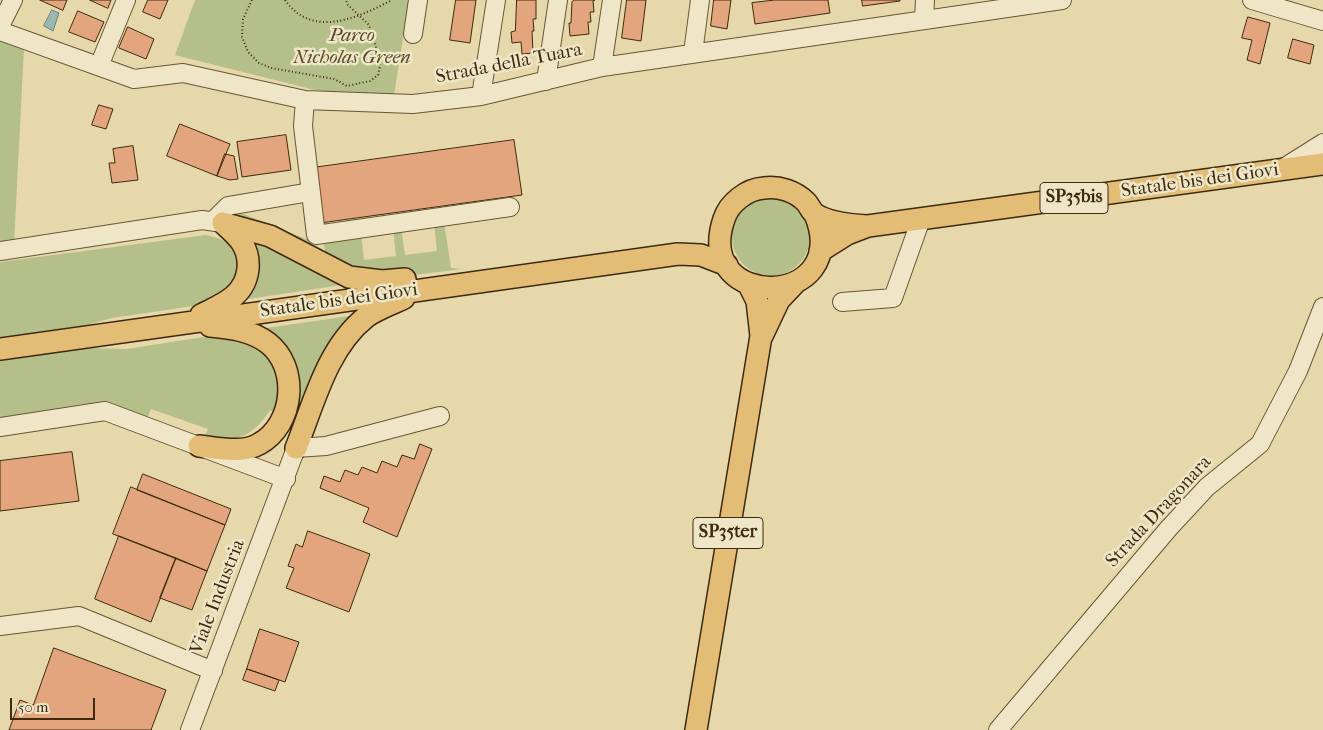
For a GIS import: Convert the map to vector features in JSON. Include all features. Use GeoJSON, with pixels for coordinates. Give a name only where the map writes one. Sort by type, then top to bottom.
{"type":"FeatureCollection","features":[{"type":"Feature","properties":{"kind":"main road","name":"Statale bis dei Giovi"},"geometry":{"type":"LineString","coordinates":[[797,282],[811,268],[820,251],[847,234],[868,226],[1323,164]]}},
{"type":"Feature","properties":{"kind":"main road","name":"Statale bis dei Giovi"},"geometry":{"type":"LineString","coordinates":[[749,285],[737,276],[727,264],[720,241],[720,229],[726,214],[735,202],[748,193],[762,188],[778,188],[793,192],[806,201],[815,214],[849,224],[868,226]]}},
{"type":"Feature","properties":{"kind":"main road"},"geometry":{"type":"LineString","coordinates":[[815,214],[820,226],[820,251]]}},
{"type":"Feature","properties":{"kind":"main road"},"geometry":{"type":"LineString","coordinates":[[218,222],[270,236],[349,277],[382,281],[487,270],[535,274]]}},
{"type":"Feature","properties":{"kind":"main road"},"geometry":{"type":"LineString","coordinates":[[185,322],[220,305],[237,295],[244,288],[249,262],[247,252],[242,242],[218,222]]}},
{"type":"Feature","properties":{"kind":"main road","name":"Statale bis dei Giovi"},"geometry":{"type":"LineString","coordinates":[[678,254],[699,246],[720,229]]}},
{"type":"Feature","properties":{"kind":"main road","name":"Statale bis dei Giovi"},"geometry":{"type":"LineString","coordinates":[[0,349],[678,254],[701,255],[727,264]]}},
{"type":"Feature","properties":{"kind":"main road"},"geometry":{"type":"LineString","coordinates":[[749,285],[765,289],[781,288],[797,282]]}},
{"type":"Feature","properties":{"kind":"main road","name":"SP35ter"},"geometry":{"type":"LineString","coordinates":[[696,730],[762,336],[779,300],[797,282]]}},
{"type":"Feature","properties":{"kind":"main road","name":"SP35ter"},"geometry":{"type":"LineString","coordinates":[[749,285],[757,301],[762,336]]}},
{"type":"Feature","properties":{"kind":"main road"},"geometry":{"type":"LineString","coordinates":[[296,448],[331,360],[346,338],[367,317],[420,290]]}},
{"type":"Feature","properties":{"kind":"main road"},"geometry":{"type":"LineString","coordinates":[[185,322],[252,334],[276,350],[285,363],[288,380],[284,418],[296,448]]}},
{"type":"Feature","properties":{"kind":"main road"},"geometry":{"type":"LineString","coordinates":[[199,446],[232,450],[259,444],[272,434],[284,418]]}},
{"type":"Feature","properties":{"kind":"street"},"geometry":{"type":"LineString","coordinates":[[0,26],[14,0]]}},
{"type":"Feature","properties":{"kind":"street"},"geometry":{"type":"LineString","coordinates":[[99,66],[126,0]]}},
{"type":"Feature","properties":{"kind":"street"},"geometry":{"type":"LineString","coordinates":[[413,34],[418,0]]}},
{"type":"Feature","properties":{"kind":"street"},"geometry":{"type":"LineString","coordinates":[[482,96],[496,0]]}},
{"type":"Feature","properties":{"kind":"street"},"geometry":{"type":"LineString","coordinates":[[546,81],[558,0]]}},
{"type":"Feature","properties":{"kind":"street"},"geometry":{"type":"LineString","coordinates":[[602,67],[612,0]]}},
{"type":"Feature","properties":{"kind":"street"},"geometry":{"type":"LineString","coordinates":[[693,53],[700,0]]}},
{"type":"Feature","properties":{"kind":"street"},"geometry":{"type":"LineString","coordinates":[[924,19],[925,0]]}},
{"type":"Feature","properties":{"kind":"street","name":"Strada della Tuara"},"geometry":{"type":"LineString","coordinates":[[0,31],[134,79],[183,73],[305,100],[412,104],[482,96],[602,67],[1062,0]]}},
{"type":"Feature","properties":{"kind":"street"},"geometry":{"type":"LineString","coordinates":[[1252,0],[1323,21]]}},
{"type":"Feature","properties":{"kind":"street"},"geometry":{"type":"LineString","coordinates":[[305,100],[303,126],[316,235],[510,208]]}},
{"type":"Feature","properties":{"kind":"street"},"geometry":{"type":"LineString","coordinates":[[1280,170],[1323,143]]}},
{"type":"Feature","properties":{"kind":"street"},"geometry":{"type":"LineString","coordinates":[[0,251],[202,220],[218,222],[228,206],[310,192]]}},
{"type":"Feature","properties":{"kind":"street"},"geometry":{"type":"LineString","coordinates":[[842,302],[893,298],[921,219]]}},
{"type":"Feature","properties":{"kind":"street","name":"Strada Dragonara"},"geometry":{"type":"LineString","coordinates":[[998,730],[1169,528],[1207,487],[1260,444],[1298,371],[1323,308]]}},
{"type":"Feature","properties":{"kind":"street"},"geometry":{"type":"LineString","coordinates":[[0,427],[105,411],[286,479]]}},
{"type":"Feature","properties":{"kind":"street"},"geometry":{"type":"LineString","coordinates":[[296,448],[326,446],[440,416]]}},
{"type":"Feature","properties":{"kind":"street","name":"Viale Industria"},"geometry":{"type":"LineString","coordinates":[[190,730],[286,479],[296,448]]}},
{"type":"Feature","properties":{"kind":"street"},"geometry":{"type":"LineString","coordinates":[[0,626],[37,617],[78,616],[213,671]]}},
{"type":"Feature","properties":{"kind":"path"},"geometry":{"type":"LineString","coordinates":[[252,0],[243,19],[242,37],[248,52],[259,62],[271,68],[334,80],[348,86],[370,81],[378,75],[380,66],[369,25],[346,0]]}},
{"type":"Feature","properties":{"kind":"path"},"geometry":{"type":"LineString","coordinates":[[284,0],[298,14],[314,22],[360,17],[392,0]]}},
{"type":"Feature","properties":{"kind":"green space","name":"Parco Nicholas Green"},"geometry":{"type":"Polygon","coordinates":[[[195,0],[409,0],[394,95],[327,93],[175,55],[195,0]]]}},
{"type":"Feature","properties":{"kind":"green space"},"geometry":{"type":"Polygon","coordinates":[[[0,40],[24,48],[14,244],[0,246],[0,40]]]}},
{"type":"Feature","properties":{"kind":"green space"},"geometry":{"type":"Polygon","coordinates":[[[771,198],[786,201],[803,215],[807,222],[810,237],[807,252],[793,269],[786,273],[771,276],[756,273],[739,259],[735,252],[732,237],[735,222],[749,205],[756,201],[771,198]]]}},
{"type":"Feature","properties":{"kind":"green space"},"geometry":{"type":"Polygon","coordinates":[[[239,212],[311,241],[312,250],[238,216],[239,212]]]}},
{"type":"Feature","properties":{"kind":"green space"},"geometry":{"type":"Polygon","coordinates":[[[444,222],[451,268],[462,269],[382,279],[327,259],[323,241],[361,234],[364,260],[396,256],[393,228],[401,227],[405,255],[437,251],[434,223],[444,222]]]}},
{"type":"Feature","properties":{"kind":"green space"},"geometry":{"type":"Polygon","coordinates":[[[236,229],[348,284],[242,300],[236,229]]]}},
{"type":"Feature","properties":{"kind":"green space"},"geometry":{"type":"Polygon","coordinates":[[[206,235],[226,242],[232,247],[237,259],[234,288],[207,304],[112,318],[80,327],[0,338],[0,262],[206,235]]]}},
{"type":"Feature","properties":{"kind":"green space"},"geometry":{"type":"Polygon","coordinates":[[[356,315],[295,423],[291,421],[292,400],[260,329],[356,315]]]}},
{"type":"Feature","properties":{"kind":"green space"},"geometry":{"type":"Polygon","coordinates":[[[229,333],[255,347],[271,359],[280,376],[281,386],[274,413],[270,410],[264,419],[250,432],[235,439],[216,439],[205,436],[208,429],[151,409],[146,421],[101,404],[84,404],[0,418],[0,361],[82,348],[127,349],[229,333]]]}},
{"type":"Feature","properties":{"kind":"water"},"geometry":{"type":"Polygon","coordinates":[[[52,10],[59,13],[53,31],[44,26],[52,10]]]}},
{"type":"Feature","properties":{"kind":"building"},"geometry":{"type":"Polygon","coordinates":[[[40,0],[67,0],[63,10],[40,0]]]}},
{"type":"Feature","properties":{"kind":"building"},"geometry":{"type":"Polygon","coordinates":[[[90,0],[111,0],[108,8],[90,0]]]}},
{"type":"Feature","properties":{"kind":"building"},"geometry":{"type":"Polygon","coordinates":[[[148,0],[168,0],[160,19],[143,12],[148,0]]]}},
{"type":"Feature","properties":{"kind":"building"},"geometry":{"type":"Polygon","coordinates":[[[456,0],[476,0],[470,43],[450,40],[456,0]]]}},
{"type":"Feature","properties":{"kind":"building"},"geometry":{"type":"Polygon","coordinates":[[[517,0],[536,0],[536,19],[533,19],[534,31],[532,31],[533,53],[522,54],[521,42],[512,43],[511,32],[515,31],[517,0]]]}},
{"type":"Feature","properties":{"kind":"building"},"geometry":{"type":"Polygon","coordinates":[[[575,0],[595,0],[593,1],[594,12],[590,12],[591,22],[588,22],[589,34],[570,36],[569,23],[571,23],[572,2],[575,0]]]}},
{"type":"Feature","properties":{"kind":"building"},"geometry":{"type":"Polygon","coordinates":[[[627,0],[646,0],[641,41],[622,38],[627,0]]]}},
{"type":"Feature","properties":{"kind":"building"},"geometry":{"type":"Polygon","coordinates":[[[714,0],[731,0],[727,29],[711,26],[714,0]]]}},
{"type":"Feature","properties":{"kind":"building"},"geometry":{"type":"Polygon","coordinates":[[[775,0],[828,0],[830,13],[755,24],[752,3],[775,0]]]}},
{"type":"Feature","properties":{"kind":"building"},"geometry":{"type":"Polygon","coordinates":[[[862,0],[900,0],[900,1],[863,6],[862,0]]]}},
{"type":"Feature","properties":{"kind":"building"},"geometry":{"type":"Polygon","coordinates":[[[78,11],[104,22],[95,42],[69,32],[78,11]]]}},
{"type":"Feature","properties":{"kind":"building"},"geometry":{"type":"Polygon","coordinates":[[[1248,17],[1270,23],[1260,64],[1247,60],[1252,40],[1242,38],[1248,17]]]}},
{"type":"Feature","properties":{"kind":"building"},"geometry":{"type":"Polygon","coordinates":[[[128,27],[154,39],[146,59],[119,48],[128,27]]]}},
{"type":"Feature","properties":{"kind":"building"},"geometry":{"type":"Polygon","coordinates":[[[1293,39],[1314,45],[1310,64],[1288,58],[1293,39]]]}},
{"type":"Feature","properties":{"kind":"building"},"geometry":{"type":"Polygon","coordinates":[[[99,105],[113,109],[106,129],[92,125],[99,105]]]}},
{"type":"Feature","properties":{"kind":"building"},"geometry":{"type":"Polygon","coordinates":[[[180,124],[230,144],[217,176],[167,156],[180,124]]]}},
{"type":"Feature","properties":{"kind":"building"},"geometry":{"type":"Polygon","coordinates":[[[286,135],[291,170],[242,177],[237,142],[286,135]]]}},
{"type":"Feature","properties":{"kind":"building"},"geometry":{"type":"Polygon","coordinates":[[[514,140],[522,195],[320,223],[312,168],[514,140]]]}},
{"type":"Feature","properties":{"kind":"building"},"geometry":{"type":"Polygon","coordinates":[[[133,146],[138,180],[112,183],[109,163],[115,163],[113,149],[133,146]]]}},
{"type":"Feature","properties":{"kind":"building"},"geometry":{"type":"Polygon","coordinates":[[[225,154],[234,156],[238,179],[230,180],[217,176],[225,154]]]}},
{"type":"Feature","properties":{"kind":"building"},"geometry":{"type":"Polygon","coordinates":[[[420,444],[432,449],[397,537],[363,522],[369,508],[320,488],[324,476],[340,482],[345,470],[358,475],[362,467],[377,473],[382,461],[397,467],[402,455],[414,459],[420,444]]]}},
{"type":"Feature","properties":{"kind":"building"},"geometry":{"type":"Polygon","coordinates":[[[72,452],[79,501],[0,511],[0,461],[72,452]]]}},
{"type":"Feature","properties":{"kind":"building"},"geometry":{"type":"Polygon","coordinates":[[[143,474],[231,509],[225,525],[137,490],[143,474]]]}},
{"type":"Feature","properties":{"kind":"building"},"geometry":{"type":"Polygon","coordinates":[[[131,487],[225,525],[207,571],[113,534],[131,487]]]}},
{"type":"Feature","properties":{"kind":"building"},"geometry":{"type":"Polygon","coordinates":[[[308,531],[370,554],[349,612],[286,588],[294,568],[288,566],[296,544],[302,547],[308,531]]]}},
{"type":"Feature","properties":{"kind":"building"},"geometry":{"type":"Polygon","coordinates":[[[119,536],[176,558],[151,622],[95,599],[119,536]]]}},
{"type":"Feature","properties":{"kind":"building"},"geometry":{"type":"Polygon","coordinates":[[[176,558],[207,571],[192,610],[160,598],[176,558]]]}},
{"type":"Feature","properties":{"kind":"building"},"geometry":{"type":"Polygon","coordinates":[[[260,629],[299,642],[285,682],[247,669],[260,629]]]}},
{"type":"Feature","properties":{"kind":"building"},"geometry":{"type":"Polygon","coordinates":[[[54,648],[166,690],[151,730],[9,730],[20,700],[33,705],[54,648]]]}},
{"type":"Feature","properties":{"kind":"building"},"geometry":{"type":"Polygon","coordinates":[[[247,669],[279,680],[275,691],[243,680],[247,669]]]}}]}
